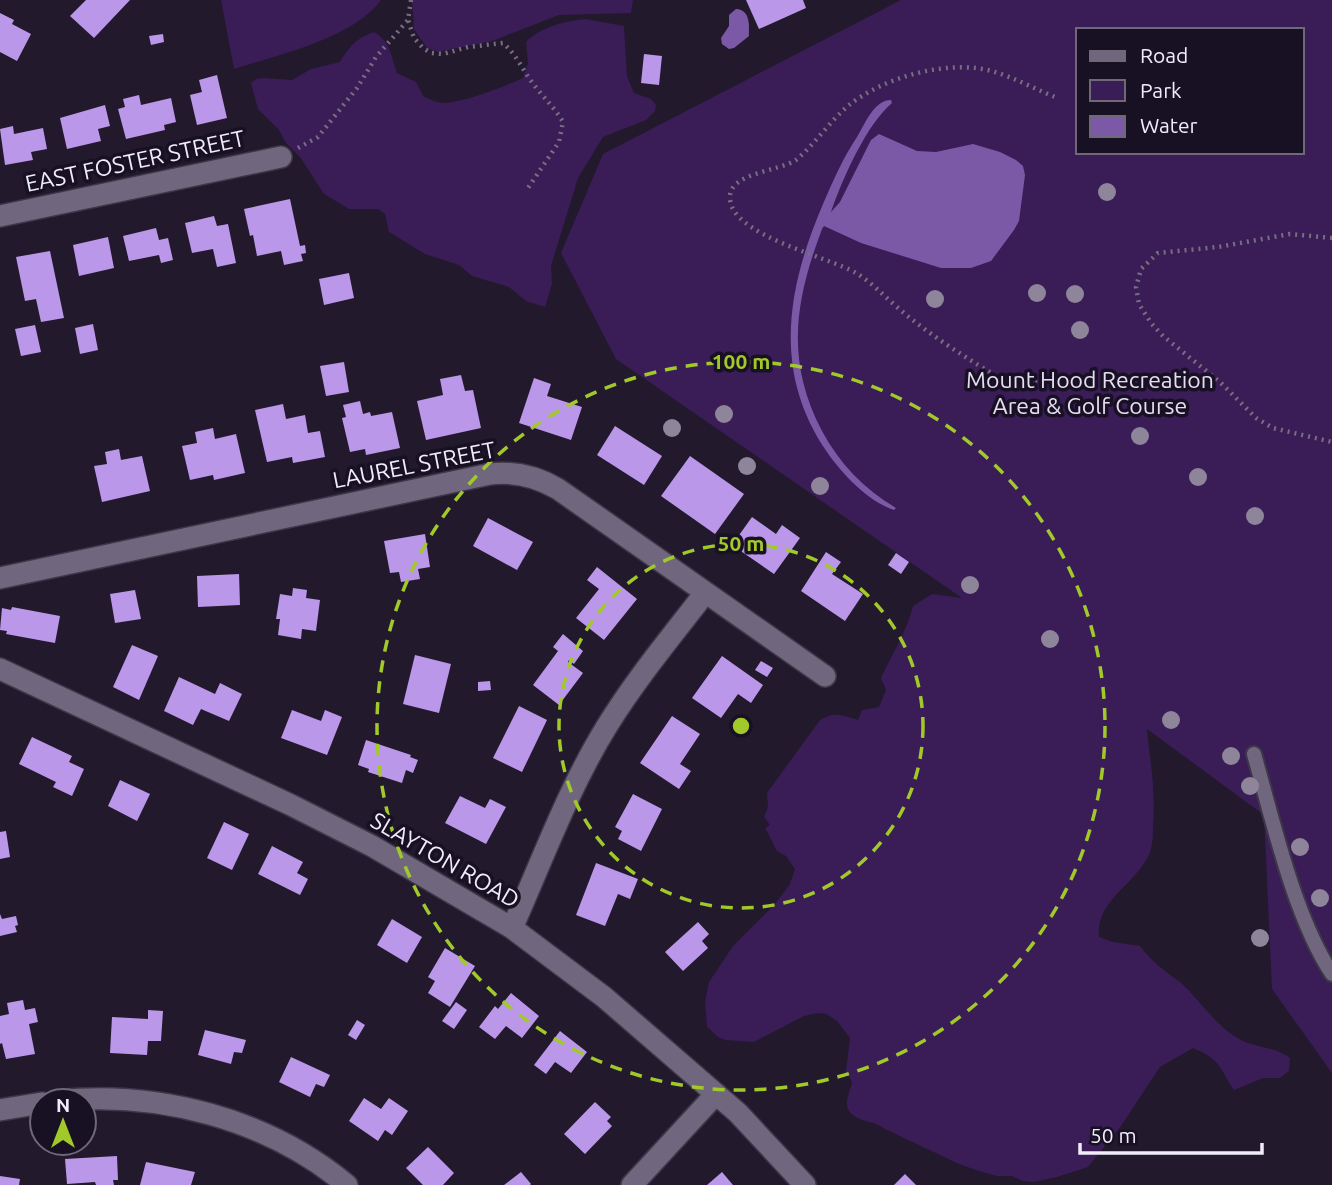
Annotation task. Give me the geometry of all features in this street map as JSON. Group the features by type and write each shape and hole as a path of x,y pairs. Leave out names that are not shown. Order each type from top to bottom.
{"street":[{"name":"EAST FOSTER STREET","path":"0,216 281,157"},
{"name":"LAUREL STREET","path":"0,578 490,474 508,473 534,477 558,489 825,676"},
{"path":"512,928 582,772 606,727 705,593"},
{"name":"SLAYTON ROAD","path":"0,669 291,805 394,858 512,928 604,997 738,1113 805,1185"},
{"path":"632,1185 716,1094"},
{"path":"98,1100 162,1103 237,1123 307,1156 347,1185"},
{"path":"0,1110 28,1105"}],"lane":[{"path":"1254,754 1291,880 1318,952 1332,974"}],"path":[{"path":"411,0 408,20 414,38 423,48 431,53 443,54 468,47 503,43 513,52 534,84 554,107 563,122 559,142 528,188"},
{"path":"281,157 318,136 357,89 376,57 408,20"},
{"path":"1044,379 1024,383 1007,380 987,370 929,332 843,265 797,250 764,235 738,215 731,204 731,188 734,183 743,179 787,166 796,160 828,125 870,90 911,75 963,67 997,72 1055,97"},
{"path":"1332,239 1290,234 1218,247 1158,253 1146,263 1139,274 1136,287 1139,304 1151,323 1213,375 1256,418 1273,428 1332,442"}],"green space":[{"path":"221,0 381,0 353,25 334,35 234,69"},
{"path":"412,0 633,0 631,13 559,15 492,41 438,52 427,48 414,29"},
{"name":"Mount Hood Recreation Area & Golf Course","path":"901,0 1332,0 1332,1073 1272,989 1264,815 1147,729 1154,800 1151,849 1144,863 1104,912 1099,937 1140,946 1231,1034 1245,1042 1278,1051 1290,1058 1289,1071 1280,1078 1263,1078 1234,1090 1215,1061 1193,1048 1160,1067 1121,1126 1088,1167 1034,1182 1012,1176 997,1176 959,1164 852,1115 847,1103 852,1082 846,1071 850,1038 838,1022 827,1014 804,1016 754,1042 726,1040 707,1027 705,1002 709,982 733,946 775,904 790,884 795,869 786,856 777,851 765,828 770,825 764,817 768,807 767,793 820,720 843,715 858,720 862,710 879,707 886,690 881,678 913,606 932,594 962,598 616,359 561,253 603,154"},
{"path":"585,19 624,26 627,76 634,93 651,99 656,105 655,111 646,120 603,137 578,178 551,266 552,284 545,307 526,301 509,287 472,276 459,265 425,254 389,232 385,214 378,209 349,209 324,194 300,157 258,109 251,83 264,78 292,80 311,69 340,62 354,43 374,32 387,45 397,73 416,82 424,97 446,103 454,102 523,78 528,63 526,42 546,29"}],"water":[{"path":"736,9 747,15 749,36 729,49 722,44 721,38 729,26 729,15"},
{"path":"891,100 892,103 864,139 831,212 840,202 871,140 879,134 917,151 936,152 973,144 1016,160 1023,166 1025,175 1019,221 1014,230 991,261 971,268 941,268 861,243 824,226 822,229 800,306 799,355 803,380 810,405 836,454 863,484 896,508 894,510 866,494 848,478 827,452 810,422 798,391 792,361 791,330 801,267 827,195 843,161 875,108"}],"building":[{"path":"86,0 130,0 94,38 70,16"},
{"path":"746,0 803,0 806,8 759,29"},
{"path":"0,13 14,20 12,24 31,34 17,61 0,52"},
{"path":"163,34 164,42 151,45 149,36"},
{"path":"644,54 662,56 659,85 641,83"},
{"path":"217,75 227,118 197,125 190,95 202,92 199,80"},
{"path":"139,95 141,105 171,98 176,122 164,125 165,130 126,139 118,109 125,107 123,99"},
{"path":"105,105 110,126 98,129 101,141 67,149 60,118"},
{"path":"13,126 14,134 43,128 47,149 31,152 33,160 5,165 0,129"},
{"path":"290,199 300,246 305,245 306,253 301,254 303,261 284,265 281,251 257,256 244,209"},
{"path":"214,216 217,226 228,224 236,263 217,267 213,249 192,253 185,223"},
{"path":"156,228 159,240 168,238 173,260 161,263 159,255 129,261 123,236"},
{"path":"108,237 114,268 79,276 73,245"},
{"path":"50,251 64,318 41,322 36,299 25,301 16,257"},
{"path":"349,273 354,298 324,305 319,279"},
{"path":"93,324 98,350 80,354 75,328"},
{"path":"35,325 41,352 21,356 15,329"},
{"path":"344,362 349,392 326,396 320,366"},
{"path":"461,375 465,391 473,390 481,428 426,440 417,401 443,395 440,379"},
{"path":"534,378 551,384 547,396 582,407 571,440 519,423"},
{"path":"360,401 363,414 370,412 371,416 392,412 400,448 366,455 365,449 350,452 342,418 346,417 343,405"},
{"path":"283,404 286,419 305,415 308,433 320,431 325,457 293,463 292,457 267,462 255,410"},
{"path":"615,426 662,456 644,485 597,455"},
{"path":"213,428 215,439 236,434 245,473 214,480 213,475 190,480 182,446 197,443 195,432"},
{"path":"119,449 121,460 142,456 150,491 102,502 94,466 107,464 105,452"},
{"path":"690,456 744,494 715,534 661,496"},
{"path":"752,517 776,534 782,525 800,538 774,574 732,545"},
{"path":"488,518 533,542 517,570 473,546"},
{"path":"425,534 430,567 418,569 420,579 401,582 399,572 390,573 384,541"},
{"path":"826,552 841,562 832,574 863,594 845,621 801,591"},
{"path":"896,553 909,562 901,574 888,565"},
{"path":"597,567 637,599 604,640 576,618 599,589 587,580"},
{"path":"239,574 240,605 198,607 197,576"},
{"path":"293,588 307,590 306,598 320,600 316,631 302,629 301,639 278,635 280,619 276,619 280,594 292,596"},
{"path":"135,590 141,619 115,623 110,594"},
{"path":"12,607 60,616 55,643 6,634 7,631 0,630 2,608 11,610"},
{"path":"563,634 583,651 574,664 569,660 568,662 583,673 559,705 533,685 558,651 553,647"},
{"path":"132,645 158,656 139,700 113,687"},
{"path":"415,655 451,664 439,713 403,704"},
{"path":"722,656 763,685 751,703 738,694 721,718 692,698"},
{"path":"761,661 773,668 767,677 755,670"},
{"path":"179,677 215,694 220,683 242,694 229,721 201,709 193,725 164,711"},
{"path":"490,681 491,690 478,691 478,682"},
{"path":"519,706 547,720 522,772 493,758"},
{"path":"292,710 321,721 325,710 342,717 327,755 281,738"},
{"path":"672,716 700,734 680,764 691,771 679,789 640,763"},
{"path":"32,737 72,756 69,762 84,769 72,796 53,787 56,782 19,764"},
{"path":"366,740 411,755 410,757 418,760 413,773 406,770 402,783 368,772 369,769 358,765"},
{"path":"120,780 150,794 137,821 108,806"},
{"path":"633,794 662,809 641,851 618,839 622,831 615,827"},
{"path":"460,796 485,808 490,799 506,807 486,844 445,823"},
{"path":"224,822 249,834 232,870 207,858"},
{"path":"6,831 10,857 0,859 0,832"},
{"path":"272,846 303,862 297,873 308,879 300,895 258,874"},
{"path":"596,863 638,879 630,899 618,894 605,926 576,915"},
{"path":"0,914 2,919 16,916 17,932 0,936"},
{"path":"392,919 422,937 407,963 377,945"},
{"path":"698,922 709,934 702,941 708,948 683,971 665,952"},
{"path":"445,948 475,966 450,1007 428,993 435,981 428,977"},
{"path":"511,993 539,1016 522,1038 506,1026 495,1039 479,1027 495,1006 498,1009"},
{"path":"23,1000 25,1010 35,1008 38,1022 29,1024 35,1054 6,1059 2,1043 0,1044 0,1016 9,1014 7,1003"},
{"path":"456,1002 467,1010 454,1029 442,1021"},
{"path":"148,1010 163,1011 161,1041 148,1041 147,1055 110,1053 112,1017 148,1019"},
{"path":"357,1020 365,1025 356,1040 348,1035"},
{"path":"205,1030 246,1040 242,1053 234,1052 231,1064 198,1055"},
{"path":"560,1031 587,1052 571,1073 555,1062 546,1074 534,1065"},
{"path":"291,1057 330,1075 324,1087 316,1084 310,1097 279,1082"},
{"path":"364,1098 381,1109 389,1098 408,1111 392,1135 385,1130 378,1141 349,1121"},
{"path":"595,1102 611,1117 607,1121 612,1126 585,1154 564,1134"},
{"path":"428,1147 454,1173 443,1185 423,1185 406,1168"},
{"path":"117,1156 118,1180 113,1180 114,1185 96,1185 95,1182 67,1184 65,1159"},
{"path":"146,1162 195,1172 191,1185 140,1185"},
{"path":"521,1172 530,1185 504,1185"},
{"path":"722,1172 733,1185 707,1185"},
{"path":"905,1174 916,1185 894,1185"},
{"path":"0,1176 20,1179 19,1185 0,1185"}]}
